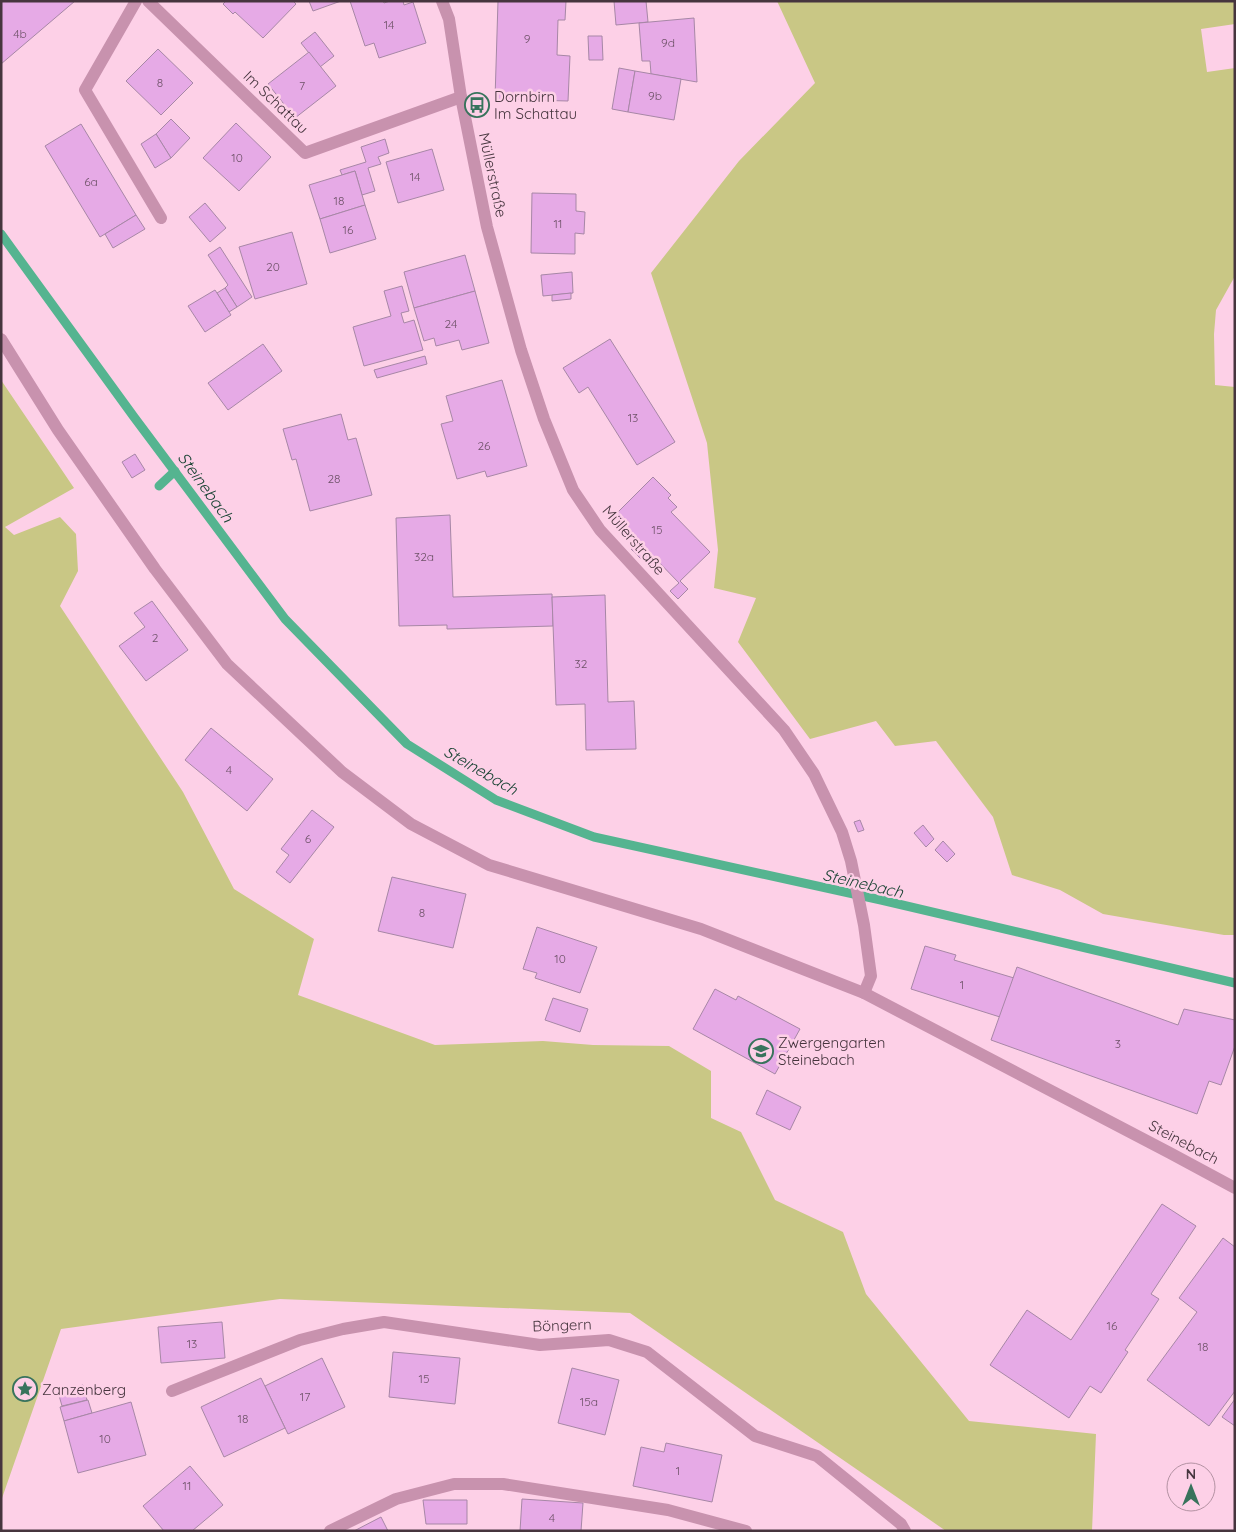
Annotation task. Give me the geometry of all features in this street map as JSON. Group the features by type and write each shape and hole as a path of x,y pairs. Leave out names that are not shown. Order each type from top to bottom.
{"street":[{"path":"136,1 85,90 161,218"},
{"name":"Im Schattau","path":"148,1 305,153 461,97"},
{"name":"Müllerstraße","path":"442,1 449,19 461,97 487,227 521,350 544,419 574,490 600,530 784,730 814,774 842,832 853,873 864,925 871,976 864,993"},
{"name":"Steinebach","path":"1,339 58,430 155,569 227,664 342,772 411,824 489,865 701,929 864,993 1235,1188"},
{"name":"Böngern","path":"172,1391 300,1340 343,1329 384,1322 540,1345 609,1340 647,1352 755,1436 817,1456 901,1524 904,1531"},
{"path":"330,1531 396,1499 454,1484 503,1484 668,1510 746,1531"}],"shaded area":[{"path":"777,1 1234,1 1235,24 1201,29 1207,72 1235,68 1235,276 1216,310 1214,334 1215,385 1235,387 1235,935 1224,935 1103,914 1060,890 1012,875 993,817 936,741 895,746 876,721 810,739 738,642 756,598 714,588 718,550 707,443 651,273 739,161 815,83"},
{"path":"1,380 74,488 5,527 14,535 60,517 76,534 78,571 60,606 183,792 234,889 314,939 298,995 435,1045 543,1041 593,1045 669,1046 711,1071 711,1118 741,1132 775,1200 843,1232 866,1294 969,1421 1096,1434 1092,1531 946,1531 630,1313 280,1299 61,1329 1,1501"}],"building":[{"path":"1,1 75,1 1,64"},
{"path":"226,1 293,1 296,4 263,38 235,12 233,14 223,4"},
{"path":"309,1 341,1 313,11"},
{"path":"350,1 383,1 384,3 403,1 404,5 413,2 426,43 379,58 374,43 365,46"},
{"path":"498,1 566,1 565,20 558,20 557,55 570,56 568,101 495,99"},
{"path":"614,1 646,1 648,22 616,25"},
{"path":"694,18 697,82 651,74 650,61 642,61 639,23"},
{"path":"315,32 334,56 320,67 301,43"},
{"path":"588,36 602,36 603,60 589,60"},
{"path":"158,49 193,83 161,115 126,81"},
{"path":"309,52 336,86 295,118 268,84"},
{"path":"619,68 635,71 628,112 612,109"},
{"path":"635,71 681,79 674,120 628,112"},
{"path":"171,119 190,138 171,158 156,134"},
{"path":"236,123 271,157 239,191 203,158"},
{"path":"81,124 136,215 100,237 45,146"},
{"path":"156,134 171,158 155,168 141,144"},
{"path":"385,139 389,153 378,157 381,164 368,168 375,191 362,195 355,171 342,175 340,170 366,162 361,147"},
{"path":"432,149 444,190 398,203 386,162"},
{"path":"355,171 365,205 320,219 309,185"},
{"path":"532,193 576,194 576,211 585,212 584,234 575,233 575,254 531,253"},
{"path":"205,203 226,228 210,242 189,217"},
{"path":"365,205 376,239 330,253 320,219"},
{"path":"136,215 145,229 113,248 105,234"},
{"path":"292,232 307,284 255,299 239,247"},
{"path":"220,247 252,297 237,307 225,288 228,285 208,255"},
{"path":"465,255 475,291 414,308 404,272"},
{"path":"572,272 573,293 543,296 541,275"},
{"path":"402,286 409,311 401,313 404,323 414,320 423,350 364,366 353,327 391,316 384,291"},
{"path":"225,288 237,307 229,312 217,293"},
{"path":"215,290 231,315 205,332 188,306"},
{"path":"475,291 489,343 462,350 459,340 436,346 434,338 424,341 414,308"},
{"path":"571,293 571,299 552,301 552,295"},
{"path":"610,339 675,442 637,465 588,387 579,393 563,368"},
{"path":"263,344 282,371 228,410 208,383"},
{"path":"425,356 427,364 377,378 374,370"},
{"path":"502,380 527,466 487,477 485,471 457,479 441,424 453,421 446,396"},
{"path":"341,414 348,440 356,438 372,495 310,511 296,459 292,460 283,429"},
{"path":"135,454 145,470 132,478 122,462"},
{"path":"653,477 671,495 668,498 677,507 671,512 710,552 680,581 688,589 678,599 670,591 679,583 652,555 644,562 631,549 638,542 613,517"},
{"path":"450,515 453,597 552,594 553,626 447,629 447,625 399,626 396,518"},
{"path":"605,595 608,702 634,701 636,749 586,750 585,704 556,705 552,597"},
{"path":"152,601 188,650 146,681 119,646 145,627 134,613"},
{"path":"211,728 273,779 247,811 185,760"},
{"path":"312,810 334,827 290,883 276,872 289,855 281,849"},
{"path":"860,820 864,830 858,832 854,822"},
{"path":"923,825 934,839 926,847 914,833"},
{"path":"943,841 955,854 947,862 935,850"},
{"path":"392,877 466,894 453,948 378,931"},
{"path":"537,927 597,947 580,993 535,978 537,973 523,969"},
{"path":"925,946 956,955 954,960 1014,978 1000,1017 911,989"},
{"path":"1017,967 1178,1025 1184,1009 1235,1020 1235,1046 1221,1085 1209,1081 1197,1114 991,1040"},
{"name":"Zwergengarten Steinebach","path":"715,989 736,1000 738,996 800,1029 775,1074 693,1029"},
{"path":"553,998 588,1009 580,1032 545,1020"},
{"path":"767,1090 801,1107 790,1130 756,1114"},
{"path":"1162,1204 1196,1226 1151,1294 1159,1299 1125,1350 1128,1352 1101,1393 1090,1386 1069,1418 990,1365 1027,1310 1071,1340"},
{"path":"1223,1238 1235,1247 1235,1391 1209,1426 1147,1380 1197,1312 1179,1298"},
{"path":"222,1322 225,1358 161,1363 158,1327"},
{"path":"393,1352 460,1358 455,1404 389,1397"},
{"path":"322,1358 345,1407 288,1434 265,1386"},
{"path":"572,1368 619,1380 605,1435 558,1423"},
{"path":"261,1378 285,1428 224,1457 201,1407"},
{"path":"83,1385 87,1400 62,1406 58,1392"},
{"path":"1235,1399 1235,1426 1222,1417"},
{"path":"88,1400 92,1413 64,1421 60,1407"},
{"path":"131,1402 146,1455 78,1473 64,1421"},
{"path":"666,1443 722,1455 712,1502 633,1486 641,1447 664,1452"},
{"path":"190,1466 223,1505 192,1531 164,1531 143,1506"},
{"path":"522,1499 583,1503 581,1531 520,1531"},
{"path":"423,1500 467,1500 467,1524 426,1524"},
{"path":"381,1517 388,1531 354,1531"}],"waterway":[{"name":"Steinebach","path":"1,234 134,417 285,619 407,744 496,800 594,837 881,900 1235,983"},
{"path":"159,486 175,471"}],"place":[{"name":"Dornbirn Im Schattau","path":"477,105"},
{"name":"Zwergengarten Steinebach","path":"761,1051"},
{"name":"Zanzenberg","path":"25,1389"}]}
